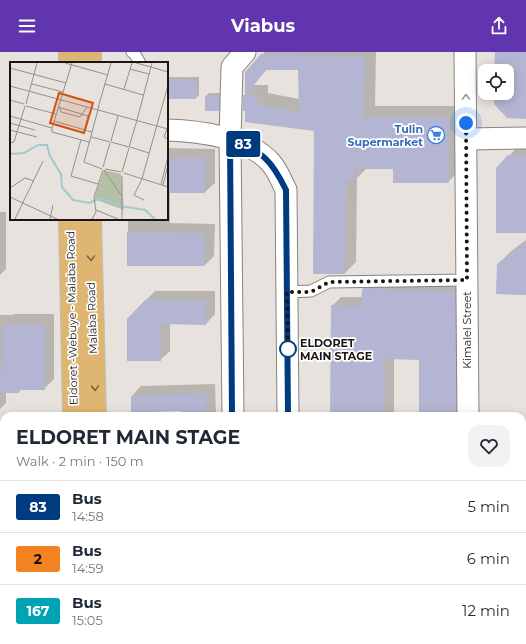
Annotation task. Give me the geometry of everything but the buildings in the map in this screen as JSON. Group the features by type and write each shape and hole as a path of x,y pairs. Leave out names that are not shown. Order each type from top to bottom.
{"highway":[{"name":"Eldoret -Webuye - Malaba Road","path":"70,220 74,412"},
{"name":"Malaba Road","path":"90,220 95,412"}],"street":[{"path":"232,412 230,140 232,67 245,52"},
{"name":"Kimalel Street","path":"465,52 468,412"},
{"path":"168,130 217,135 246,145 271,163 286,190 288,412"},
{"path":"466,139 526,138"}],"lane":[{"path":"132,52 139,62"},
{"path":"287,292 311,292 329,282 467,280"}],"bus line":[{"name":"83","path":"232,412 230,140 246,145 258,152 271,163 286,190 288,412"}],"place":[{"name":"Tulin Supermarket","path":"436,135"},
{"name":"ELDORET MAIN STAGE","path":"288,349"}],"route":[{"path":"288,349 288,354 287,292 311,292 329,282 467,280 466,123"}]}
